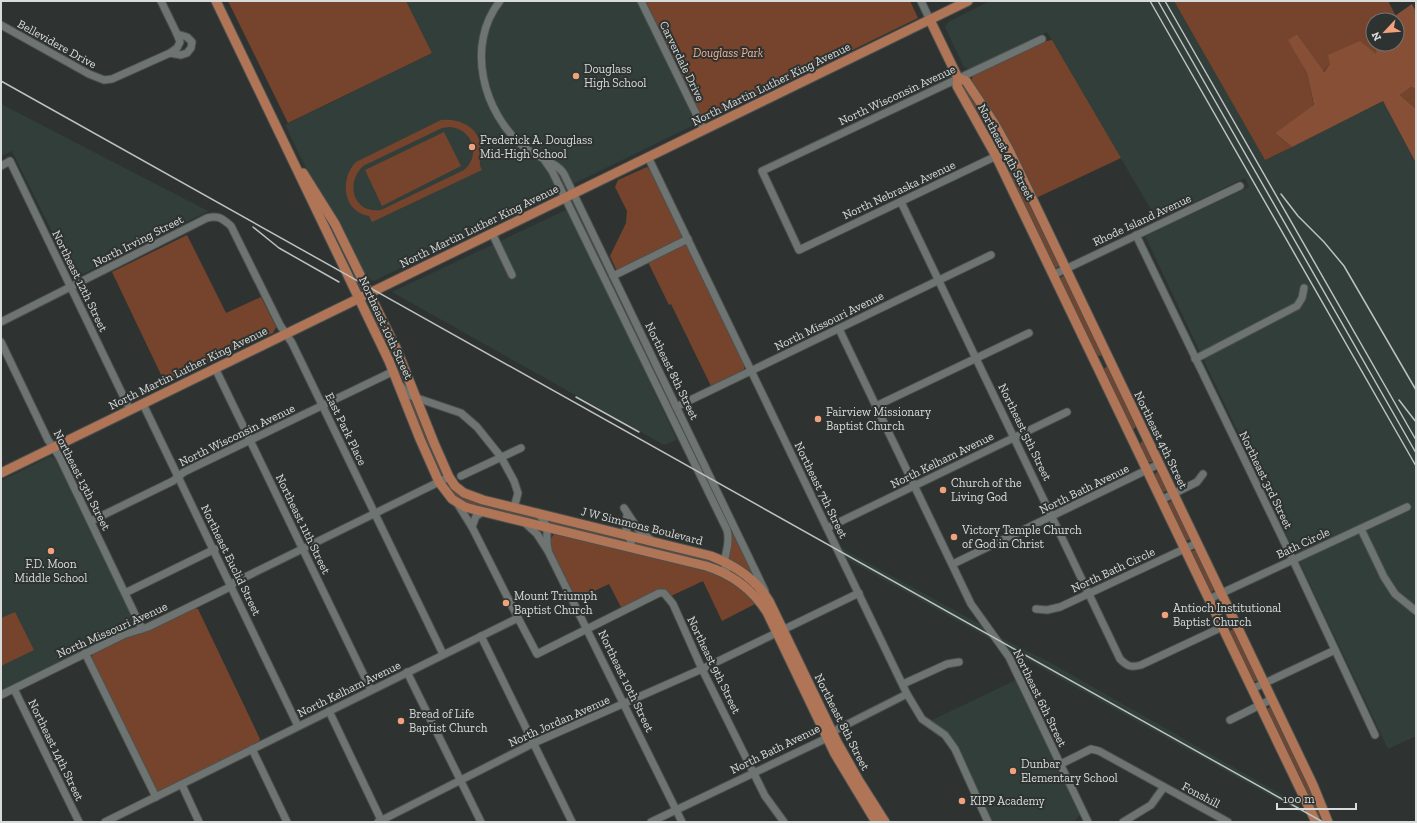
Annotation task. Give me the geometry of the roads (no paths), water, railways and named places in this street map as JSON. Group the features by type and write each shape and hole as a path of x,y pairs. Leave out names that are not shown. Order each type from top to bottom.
{"main road":[{"name":"Northeast 10th Street","path":"216,1 295,162 306,189 394,371 422,444 439,482 444,491 456,502"},
{"name":"North Martin Luther King Avenue","path":"1,473 369,292 968,1"},
{"name":"Northeast 4th Street","path":"930,20 958,78 957,86 996,156 1316,822"},
{"name":"Northeast 4th Street","path":"958,78 966,81 994,123 1009,150 1313,784 1328,822"},
{"name":"Northeast 10th Street","path":"295,162 312,186 335,224 402,359 416,398 449,477 455,486 464,493"},
{"path":"1096,364 1109,358"},
{"path":"1131,437 1143,431"},
{"name":"J W Simmons Boulevard","path":"464,493 478,499 711,556 723,561 753,581 769,601 780,631"},
{"name":"J W Simmons Boulevard","path":"456,502 483,512 525,523 706,566 726,574 741,583 756,597 780,631"},
{"name":"Northeast 8th Street","path":"780,631 830,735 849,779 876,822"},
{"name":"Northeast 8th Street","path":"830,735 885,822"}],"street":[{"path":"161,1 180,42 177,48 170,53"},
{"name":"Northeast 8th Street","path":"500,1 488,19 481,56 484,84 489,100 502,123 524,147 562,170 569,196 727,530 728,545 723,561 726,574"},
{"name":"Carverdale Drive","path":"641,1 704,130"},
{"name":"Northeast 4th Street","path":"922,1 930,20"},
{"name":"Bellevidere Drive","path":"1,25 89,74 104,80 119,77 170,53 181,55 187,54 191,48 192,42 177,34"},
{"name":"North Wisconsin Avenue","path":"799,250 762,171 1042,39"},
{"name":"North Nebraska Avenue","path":"799,250 1009,150"},
{"name":"Northeast 7th Street","path":"648,157 907,694 922,720 945,735 954,749 988,822"},
{"name":"Northeast 12th Street","path":"1,166 10,161 130,410"},
{"name":"Rhode Island Avenue","path":"1053,275 1240,186"},
{"name":"Northeast 8th Street","path":"569,196 613,276 769,601"},
{"name":"Northeast 5th Street","path":"901,202 1120,658 1126,665 1133,667 1154,660 1222,627"},
{"name":"North Irving Street","path":"1,322 207,218 214,216 221,218"},
{"name":"East Park Place","path":"221,218 234,231 245,258 292,343 444,654"},
{"path":"492,233 512,275"},
{"name":"Northeast 3rd Street","path":"1136,235 1293,560 1375,736"},
{"path":"613,276 688,239"},
{"name":"North Missouri Avenue","path":"676,407 991,255"},
{"path":"1195,359 1297,306 1302,298 1304,288"},
{"name":"Northeast 6th Street","path":"839,329 974,609 1009,657 1061,764 1087,822"},
{"path":"876,406 1029,333"},
{"name":"Northeast 13th Street","path":"1,342 91,521 142,629"},
{"name":"Northeast 11th Street","path":"215,368 371,690"},
{"name":"North Wisconsin Avenue","path":"91,521 250,440 394,371"},
{"path":"398,381 406,393 416,398 446,407 465,416 477,427 501,457 517,488 518,495 514,508"},
{"name":"Northeast Euclid Street","path":"143,404 215,549 298,726"},
{"name":"North Kelham Avenue","path":"827,528 1067,412"},
{"path":"461,476 521,448"},
{"name":"North Bath Avenue","path":"953,564 1159,464"},
{"path":"1161,500 1197,482 1203,474"},
{"name":"North Missouri Avenue","path":"1,695 123,635 142,629 449,477"},
{"path":"456,502 472,527 537,654 587,630"},
{"name":"Bath Circle","path":"1209,600 1406,507"},
{"path":"633,548 626,529 626,510 642,533 657,543"},
{"path":"472,527 476,516 483,512"},
{"path":"537,513 542,518 547,528"},
{"name":"Northeast 10th Street","path":"525,523 537,534 548,551 682,822"},
{"name":"Northeast 10th Street","path":"547,528 548,551"},
{"path":"1360,528 1384,577 1395,594 1416,611"},
{"name":"North Bath Circle","path":"1036,609 1047,610 1060,607 1197,543"},
{"path":"125,593 215,549"},
{"name":"Northeast 9th Street","path":"587,630 659,593 664,593 673,604 702,669 765,796 784,822"},
{"name":"North Jordan Avenue","path":"381,821 460,779 534,743 702,669 859,593"},
{"name":"North Kelham Avenue","path":"110,821 298,726 518,618"},
{"path":"1222,627 1235,621"},
{"path":"481,636 572,822"},
{"path":"1252,689 1335,650"},
{"path":"85,654 156,797"},
{"path":"903,684 947,664 959,662"},
{"path":"407,672 481,822"},
{"name":"Northeast 14th Street","path":"14,689 79,822"},
{"name":"North Bath Avenue","path":"651,822 830,735 907,694"},
{"path":"1230,720 1272,699"},
{"path":"329,711 381,821"},
{"path":"252,749 286,822"},
{"path":"1061,764 1091,749 1099,751 1164,787 1151,805 1123,822"},
{"path":"182,785 199,822"},
{"name":"Fonshill","path":"1164,787 1228,822"}],"railway":[{"path":"1150,1 1416,466"},
{"path":"1158,1 1416,453"},
{"path":"1165,1 1416,440"},
{"path":"1,81 1323,822"},
{"path":"1281,194 1298,216 1324,242 1344,266 1416,390"},
{"path":"253,227 279,248 339,282"},
{"path":"576,397 639,432"},
{"path":"1399,400 1416,422"}],"place":[{"name":"Douglass High School","path":"576,76"},
{"name":"Frederick A. Douglass Mid-High School","path":"472,147"},
{"name":"Fairview Missionary Baptist Church","path":"818,419"},
{"name":"Church of the Living God","path":"943,490"},
{"name":"Victory Temple Church of God in Christ","path":"954,537"},
{"name":"F.D. Moon Middle School","path":"51,551"},
{"name":"Mount Triumph Baptist Church","path":"506,603"},
{"name":"Antioch Institutional Baptist Church","path":"1165,615"},
{"name":"Bread of Life Baptist Church","path":"401,721"},
{"name":"Dunbar Elementary School","path":"1013,771"},
{"name":"KIPP Academy","path":"962,801"}],"park label":[{"name":"Douglass Park","path":"728,53"}]}
